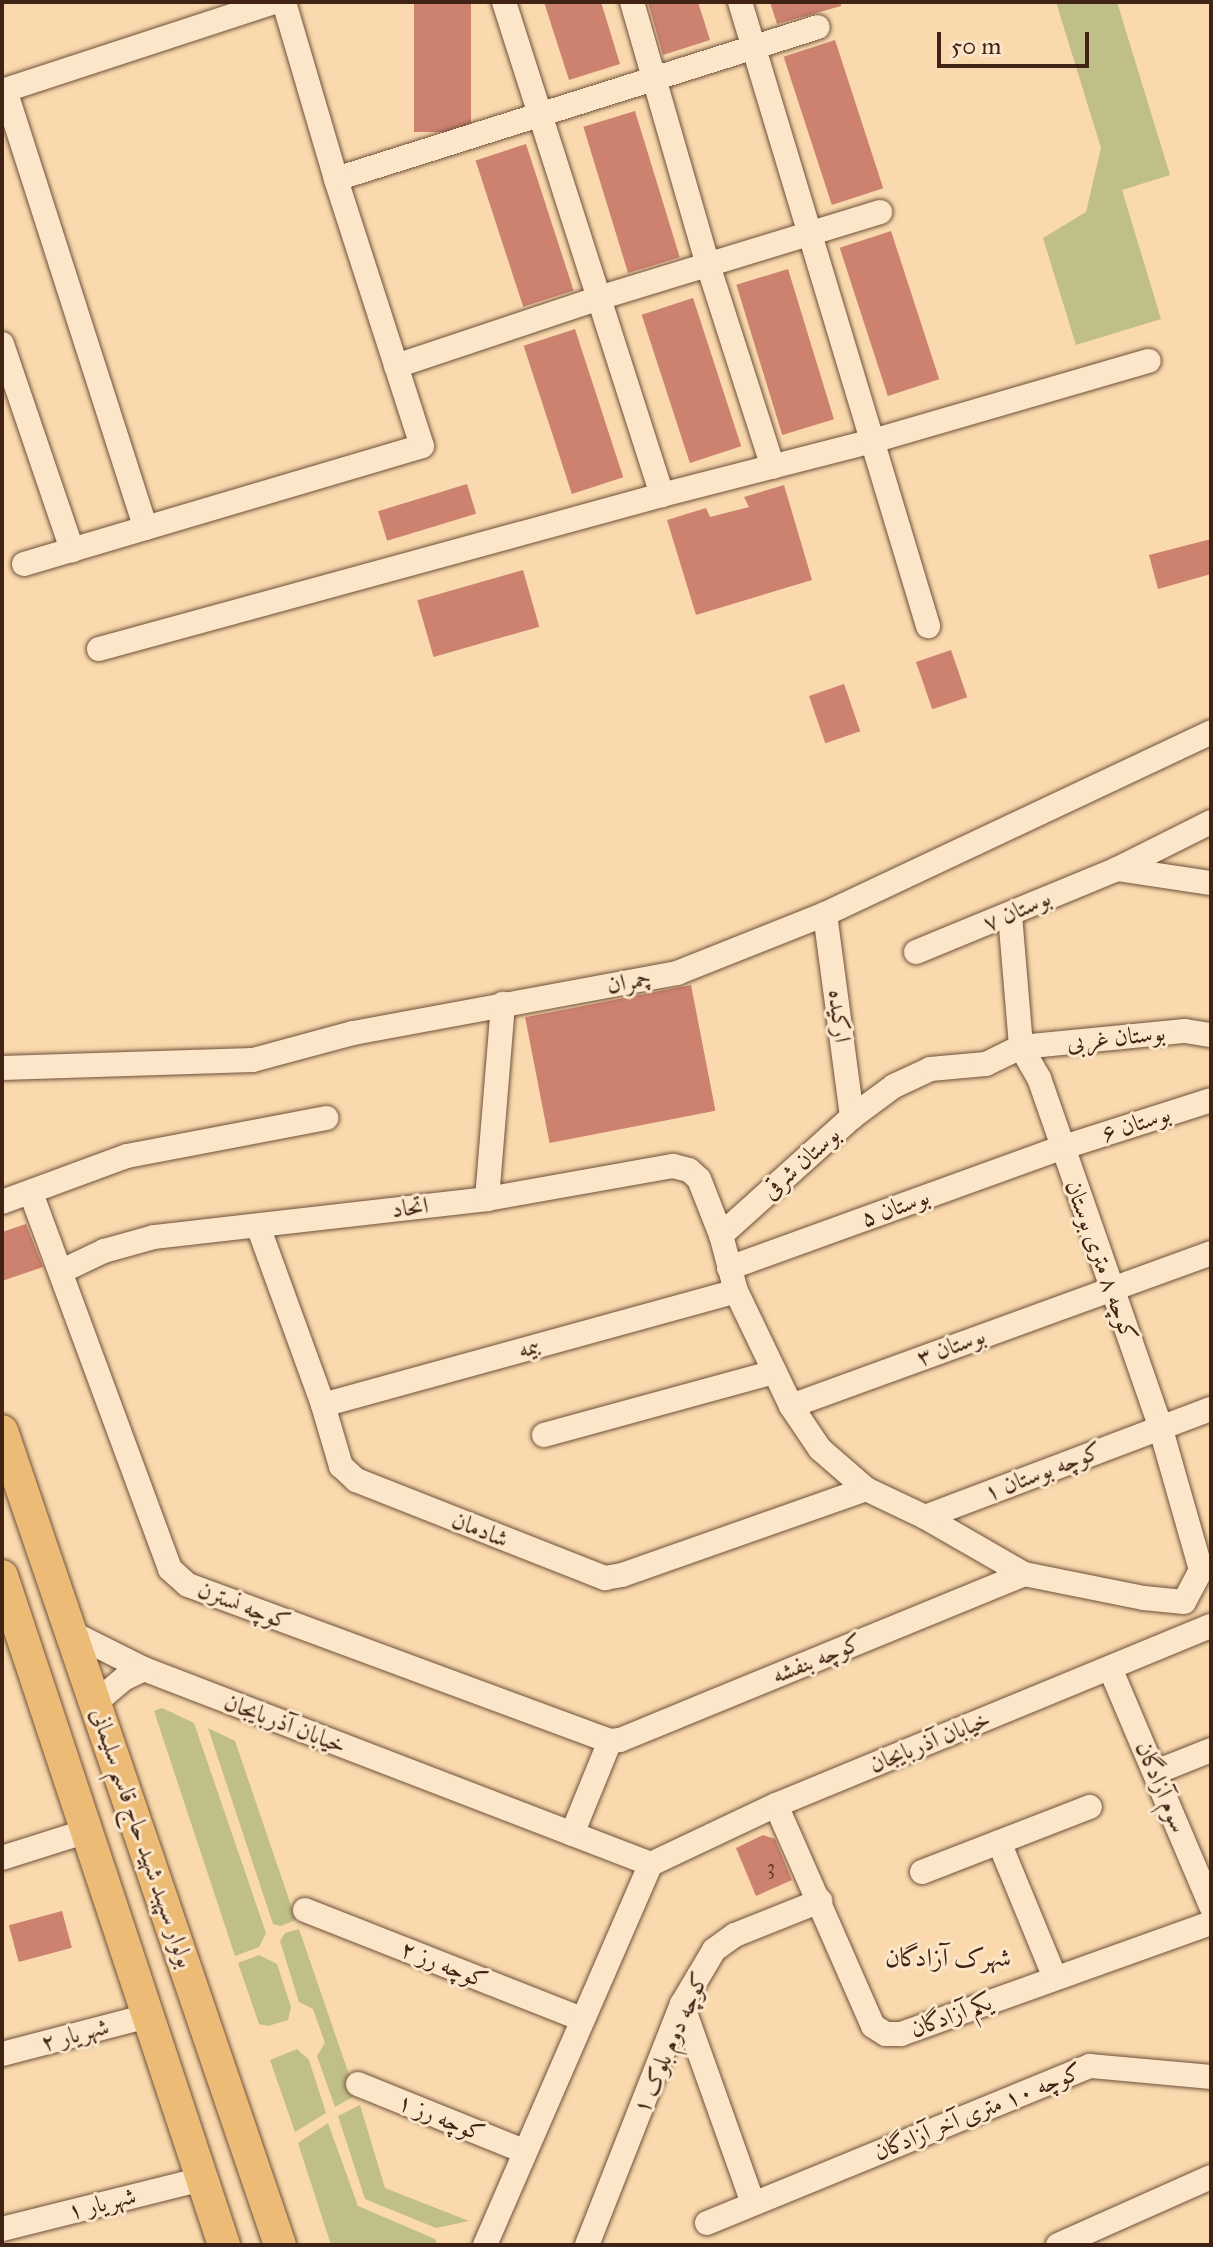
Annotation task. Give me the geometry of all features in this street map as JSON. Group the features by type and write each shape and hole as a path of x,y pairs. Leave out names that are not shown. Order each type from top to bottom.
{"main road":[{"name":"بولوار سپهبد شهید حاج قاسم سلیمانی","path":"2,1431 169,1912 280,2245"},
{"name":"بولوار سپهبد شهید حاج قاسم سلیمانی","path":"2,1576 12,1639 87,1831 224,2245"},
{"path":"151,2023 166,2046 174,2049 188,2036 160,1945 169,1912"}],"street":[{"path":"146,528 3,91 274,2"},
{"path":"24,564 422,446 336,179 284,2"},
{"path":"504,2 662,495"},
{"path":"632,2 708,265 773,467"},
{"path":"740,2 928,626"},
{"path":"336,179 818,27"},
{"path":"396,366 599,298 880,212"},
{"path":"2,344 72,550"},
{"path":"99,649 662,495 873,441 1149,361"},
{"name":"چمران","path":"2,1068 253,1060 353,1033 677,973 825,914 1211,732"},
{"name":"بوستان ۷","path":"916,952 1117,869 1211,822"},
{"name":"بوستان ۷","path":"1117,869 1211,883"},
{"name":"ارکیده","path":"825,914 852,1117"},
{"name":"کوچه ۸ متری بوستان","path":"1010,915 1021,1047 1039,1078 1110,1288 1204,1542 1201,1570 1184,1602"},
{"path":"487,1199 503,1004"},
{"name":"بوستان غربی","path":"1021,1047 1185,1031 1211,1035"},
{"name":"بوستان شرقی","path":"721,1235 852,1117 894,1086 930,1069 986,1064 1021,1047"},
{"name":"بوستان ۶","path":"1061,1148 1211,1100"},
{"path":"2,1202 127,1156 326,1118"},
{"name":"بوستان ۵","path":"732,1280 1061,1148"},
{"name":"اتحاد","path":"62,1271 104,1251 154,1237 487,1199 673,1166 689,1170 699,1179 721,1235"},
{"name":"کوچه نسترن","path":"31,1193 170,1569 177,1576 188,1585 610,1741"},
{"name":"شادمان","path":"258,1226 346,1475 605,1578 622,1575 866,1489"},
{"path":"721,1235 732,1280 791,1406 820,1449 866,1489 925,1517 1024,1574 1144,1598 1184,1602 1204,1629"},
{"name":"بوستان ۳","path":"791,1406 1211,1253"},
{"name":"بیمه","path":"323,1405 732,1280"},
{"path":"544,1435 775,1372"},
{"name":"کوچه بوستان ۱","path":"925,1517 1211,1409"},
{"name":"کوچه بنفشه","path":"610,1741 620,1740 1024,1574"},
{"name":"خیابان آذربایجان","path":"70,1632 144,1669 651,1864 776,1805 1204,1629"},
{"name":"سوم آزادگان","path":"1110,1668 1211,1906"},
{"path":"95,1703 125,1678 144,1669"},
{"path":"572,1834 610,1741"},
{"path":"1156,1772 1211,1750"},
{"name":"یکم آزادگان","path":"776,1805 873,2026 886,2034 901,2034 1211,1923"},
{"path":"922,1872 1090,1807"},
{"path":"2,1858 87,1831"},
{"path":"999,1842 1055,1978"},
{"path":"485,2245 651,1864"},
{"name":"کوچه دوم بلوک ۱","path":"587,2245 682,2004 714,1950 735,1935 820,1901"},
{"name":"کوچه رز ۲","path":"305,1910 582,2019"},
{"path":"682,2004 753,2203"},
{"name":"شهریار ۲","path":"2,2054 151,2023"},
{"name":"کوچه ۱۰ متری آخر آزادگان","path":"707,2223 1090,2066 1211,2077"},
{"name":"کوچه رز ۱","path":"358,2084 524,2151"},
{"path":"1058,2245 1211,2177"},
{"name":"شهریار ۱","path":"2,2229 202,2179"}],"shaded area":[{"path":"1056,2 1117,2 1170,175 1122,190 1161,319 1076,345 1043,238 1086,212 1101,148"},
{"path":"162,1708 194,1723 266,1933 259,1947 235,1956 154,1711"},
{"path":"208,1728 235,1741 296,1920 281,1926 273,1924"},
{"path":"299,1929 356,2095 335,2107 317,2056 325,2043 313,2009 299,2002 280,1941 285,1933"},
{"path":"259,1955 277,1964 291,2007 288,2020 268,2026 259,2024 238,1963"},
{"path":"297,2049 309,2060 326,2113 295,2132 270,2060"},
{"path":"360,2105 385,2188 469,2221 436,2228 365,2199 338,2116"},
{"path":"328,2123 358,2206 435,2239 438,2245 331,2245 298,2143"}],"building":[{"path":"414,2 471,2 471,132 414,132"},
{"path":"544,2 601,2 620,64 569,80"},
{"path":"648,2 698,2 710,40 663,55"},
{"path":"770,2 841,2 841,6 777,24"},
{"path":"835,40 883,188 832,205 784,57"},
{"path":"635,111 680,257 628,273 583,127"},
{"path":"526,144 574,290 523,307 476,160"},
{"path":"891,231 939,379 888,396 840,248"},
{"path":"788,269 834,419 782,435 736,285"},
{"path":"693,298 741,446 690,463 642,315"},
{"path":"575,329 623,477 572,494 524,346"},
{"path":"467,484 476,514 387,541 378,511"},
{"path":"784,485 812,580 696,615 667,520 706,508 710,517 749,507 744,497"},
{"path":"1211,539 1211,574 1158,589 1149,555"},
{"path":"523,570 539,627 434,657 417,600"},
{"path":"951,650 967,697 932,709 916,662"},
{"path":"844,684 860,731 825,743 809,696"},
{"path":"691,985 715,1111 550,1143 525,1017"},
{"path":"26,1224 43,1267 2,1281 2,1232"},
{"path":"763,1835 775,1839 792,1880 756,1896 736,1848"},
{"path":"62,1911 72,1948 19,1962 9,1925"}],"district":[{"name":"شهرک آزادگان","path":"948,1958"}]}
